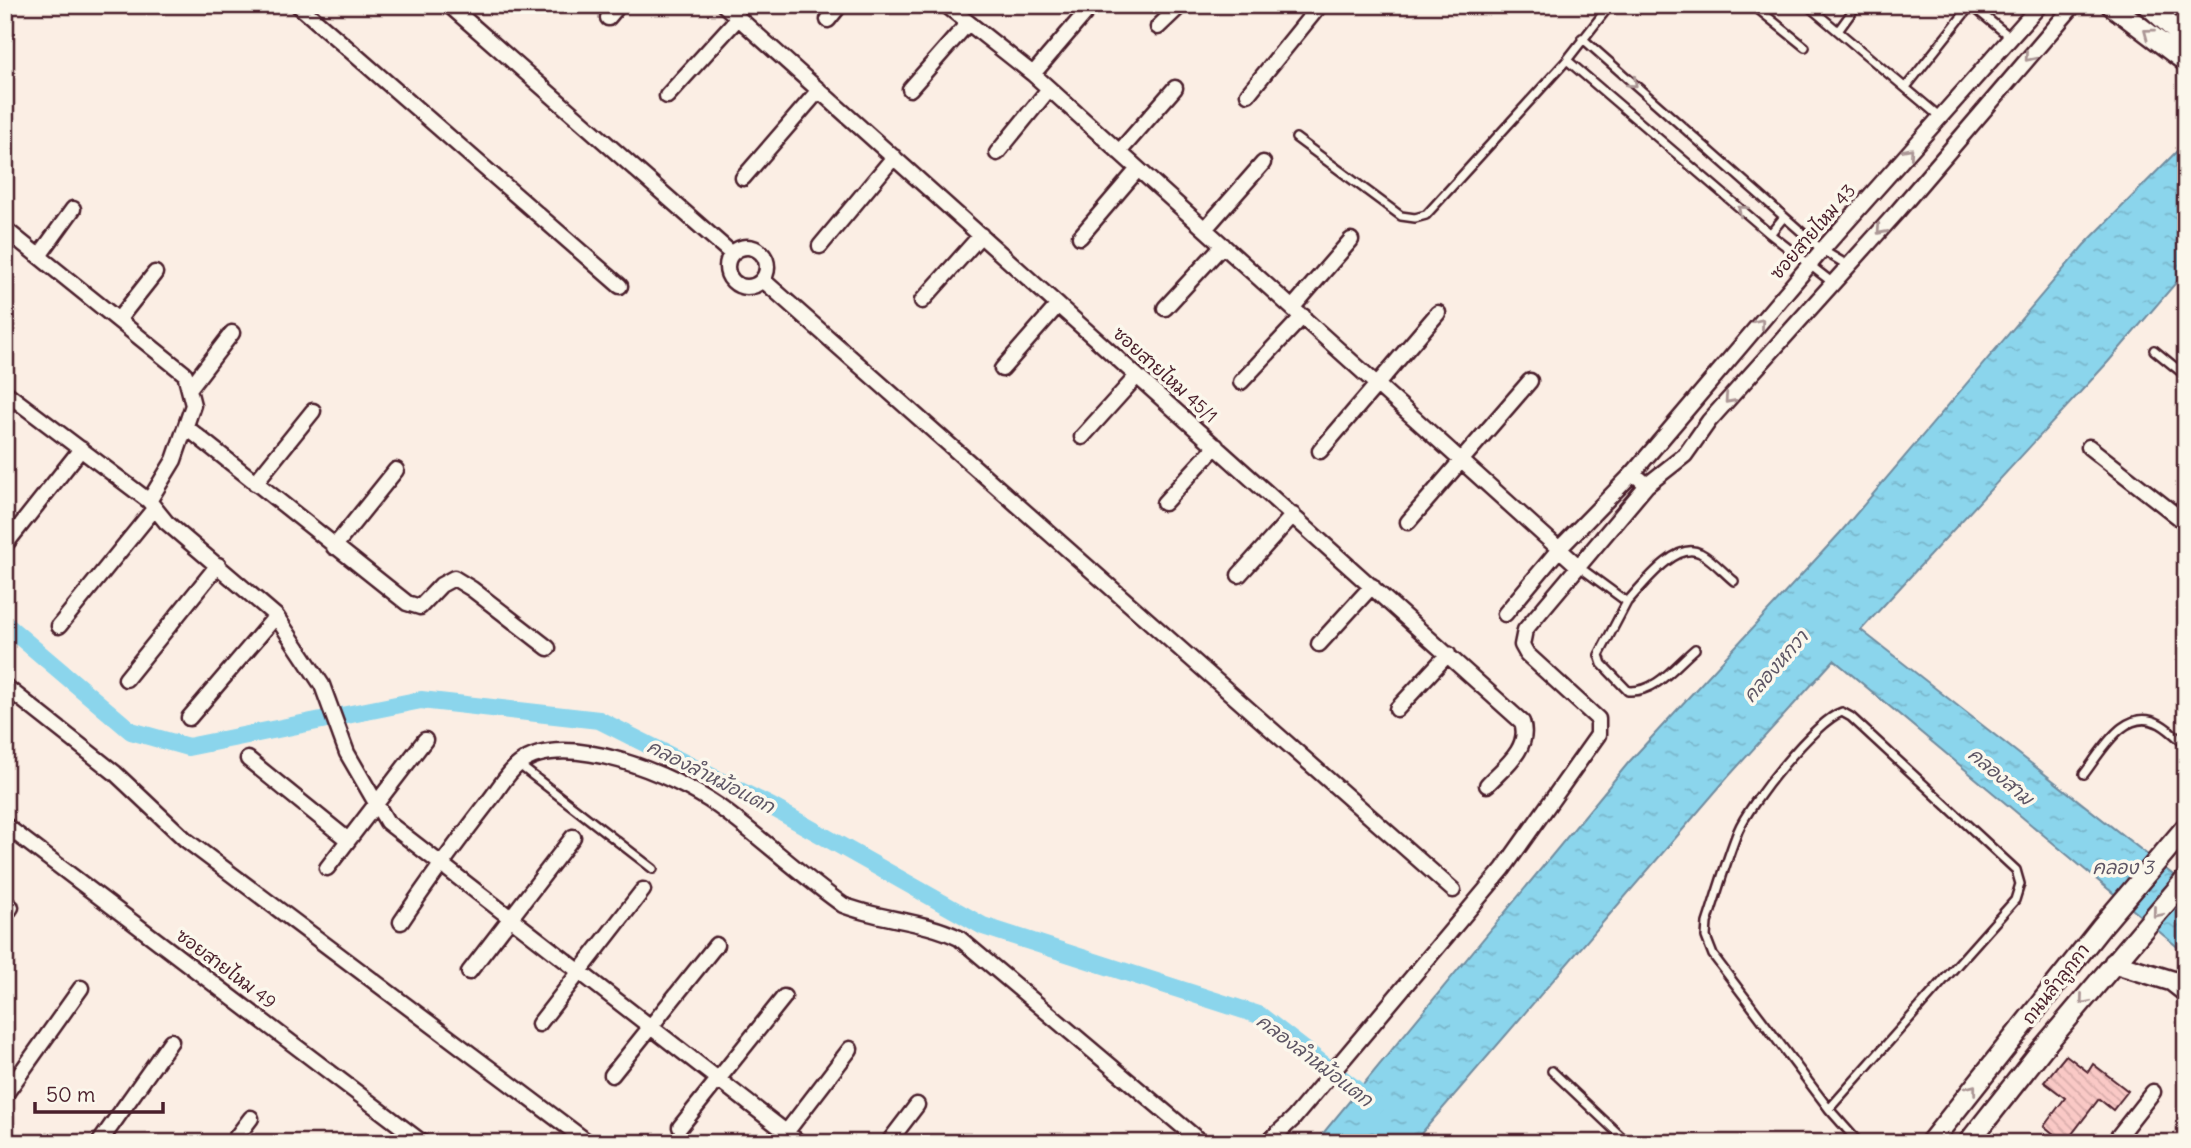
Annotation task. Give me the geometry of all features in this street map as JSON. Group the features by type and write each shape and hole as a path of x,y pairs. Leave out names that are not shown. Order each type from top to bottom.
{"main road":[{"path":"2111,5 2186,62"},
{"path":"2148,5 2186,40"},
{"name":"ถนนลำลูกกา","path":"1930,1143 2102,926 2186,827"},
{"name":"ถนนลำลูกกา","path":"1968,1143 2186,879"},
{"path":"2115,963 2172,981 2186,992"}],"street":[{"path":"298,5 620,286"},
{"path":"449,5 732,254"},
{"path":"608,18 620,5"},
{"name":"ซอยสายไหม 45/1","path":"724,5 1522,722 1526,734 1523,745 1487,785"},
{"path":"828,20 840,5"},
{"path":"946,5 1033,74 1379,383 1578,566"},
{"path":"1033,74 1092,5"},
{"path":"1158,27 1181,5"},
{"name":"ซอยสายไหม 43","path":"1504,614 1560,548 1633,472 1822,250 2040,5"},
{"path":"1267,1143 1293,1119 1353,1044 1503,869 1598,735 1598,719 1527,654 1522,645 1525,630 1647,485 1685,455 1709,421 1849,266 2074,5"},
{"path":"1248,94 1318,6"},
{"path":"667,96 738,18"},
{"path":"910,89 968,23"},
{"path":"1119,152 1175,88"},
{"path":"997,153 1049,89"},
{"path":"743,178 819,90"},
{"path":"820,246 894,157"},
{"path":"1205,229 1262,163"},
{"path":"1080,237 1138,169"},
{"path":"39,256 73,209"},
{"path":"5,229 184,374 193,405 174,460 151,505 59,626"},
{"path":"922,301 981,235"},
{"path":"1241,382 1351,240"},
{"path":"1166,308 1223,245"},
{"path":"744,247 758,250 768,267 763,280 750,287 737,284 728,274 732,254 744,247"},
{"path":"118,320 155,273"},
{"path":"763,280 1453,890"},
{"path":"1002,369 1058,305"},
{"path":"1320,452 1438,313"},
{"path":"189,389 232,333"},
{"path":"1082,437 1137,376"},
{"path":"1408,522 1530,381"},
{"path":"7,396 81,449 151,505 276,616 322,685 347,753 387,822 718,1079 782,1137 800,1143"},
{"path":"255,483 313,411"},
{"path":"186,427 407,603 420,607 441,584 454,579 463,583 548,648"},
{"path":"1164,503 1216,446"},
{"path":"2089,447 2186,523"},
{"path":"5,545 81,449"},
{"path":"334,547 396,470"},
{"path":"1633,472 1647,485"},
{"path":"1239,575 1293,516"},
{"path":"126,679 218,565"},
{"path":"1319,644 1372,586"},
{"path":"189,718 276,616"},
{"path":"1397,709 1448,654"},
{"path":"5,685 115,773 186,840 589,1143"},
{"path":"327,868 425,740"},
{"path":"401,922 440,863 519,764 541,752 565,750 604,757 645,769 701,795 843,905 860,912 944,931 959,938 1202,1143"},
{"path":"248,759 348,840"},
{"name":"ซอยสายไหม 49","path":"5,825 424,1143"},
{"path":"469,972 573,836"},
{"path":"539,1024 643,890"},
{"path":"611,1075 716,945"},
{"path":"5,1095 81,988"},
{"path":"680,1128 784,997"},
{"path":"99,1143 171,1041"},
{"path":"782,1137 850,1049"},
{"path":"2113,1143 2153,1093"},
{"path":"888,1143 917,1105"},
{"path":"232,1143 251,1118"}],"lane":[{"path":"1296,138 1401,216 1415,218 1426,215 1567,60 1610,5"},
{"path":"1753,5 1805,47"},
{"path":"1807,5 1940,117"},
{"path":"1838,32 1857,5"},
{"path":"1906,87 1971,5 2010,37"},
{"path":"1582,38 1822,250 1849,266"},
{"path":"1567,60 1770,234 1833,283"},
{"path":"1770,234 1784,217"},
{"path":"2154,351 2186,376"},
{"path":"1695,649 1652,687 1642,692 1628,691 1602,664 1599,655 1627,602 1671,556 1689,550 1700,553 1734,581"},
{"path":"1578,566 1627,602"},
{"path":"1829,1109 2015,900 2020,884 2016,870 1851,717 1842,712 1831,716 1793,755 1760,795 1738,829 1707,923 1706,937 1713,955 1829,1109 1858,1143"},
{"path":"2084,774 2121,727 2133,720 2159,723 2186,745"},
{"path":"519,764 653,869"},
{"path":"1552,1071 1628,1143"}],"water":[{"path":"2186,142 2186,271 2108,362 1861,630 2186,885 2186,954 1834,660 1728,777 1413,1143 1315,1143 1629,762 1840,533 2084,245"}],"building":[{"path":"2066,1055 2088,1072 2093,1064 2128,1091 2113,1110 2099,1099 2065,1143 2044,1126 2065,1098 2044,1082"}],"waterway":[{"name":"คลองลำหม้อแตก","path":"5,624 131,731 188,747 421,700 599,720 772,807 983,926 1259,1015 1376,1105"}],"water label":[{"name":"คลองหกวา","path":"1775,666"},
{"name":"คลองสาม","path":"2001,776"},
{"name":"คลอง 3","path":"2123,867"}]}
